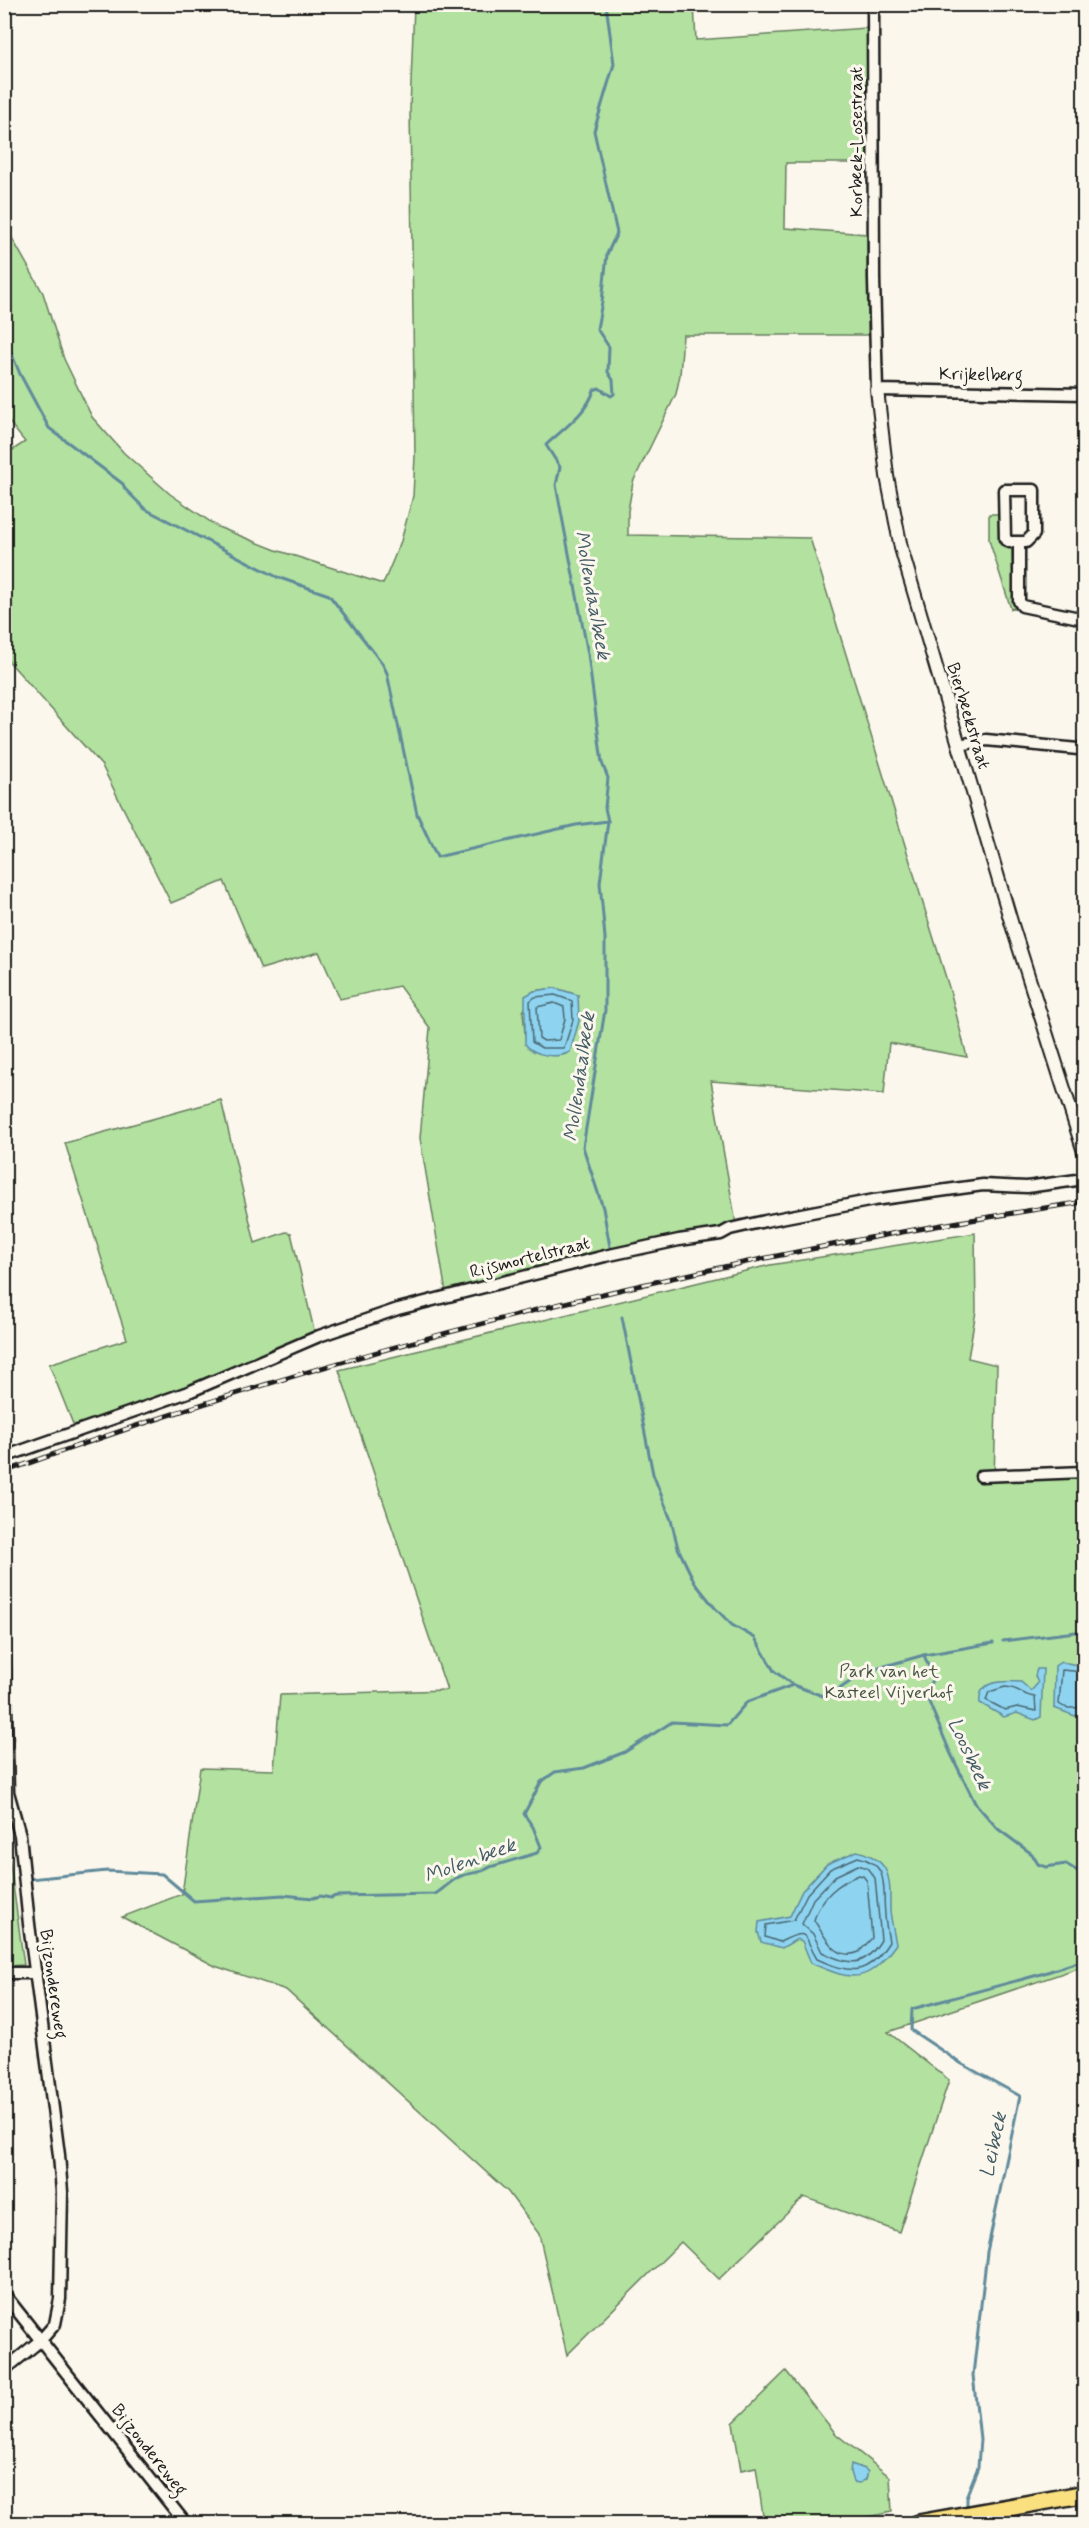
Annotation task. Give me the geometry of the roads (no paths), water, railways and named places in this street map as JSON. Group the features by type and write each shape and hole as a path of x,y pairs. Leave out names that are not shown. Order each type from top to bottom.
{"main road":[{"path":"916,2523 1084,2494"}],"street":[{"name":"Korbeek-Losestraat","path":"873,4 874,279"},
{"name":"Bierbeekstraat","path":"874,279 877,390 887,476 901,548 958,745 1083,1144"},
{"name":"Krijkelberg","path":"877,390 1084,394"},
{"path":"1004,490 1034,490 1034,534 1031,539 1019,543 1010,542 1005,538 1004,490"},
{"path":"1019,543 1019,601 1022,606 1084,619"},
{"path":"958,745 986,740 1078,749 1084,747"},
{"name":"Rijsmortelstraat","path":"4,1457 191,1391 319,1336 398,1309 605,1256 679,1240 721,1234 730,1229 874,1200 983,1185 1027,1187 1084,1179"},
{"path":"981,1476 1084,1472"},
{"name":"Bijzondereweg","path":"4,1629 8,1792 20,1835 62,2192 60,2299 55,2324 41,2340 4,2370"},
{"path":"4,1973 36,1972"},
{"path":"4,2294 41,2340"},
{"name":"Bijzondereweg","path":"41,2340 186,2523"}],"water":[{"path":"555,988 578,995 579,1021 570,1052 552,1056 540,1054 525,1044 525,996 534,991"},
{"path":"1061,1662 1084,1666 1084,1712 1075,1716 1054,1708 1055,1666"},
{"path":"1037,1669 1043,1669 1041,1717 1035,1720 1017,1713 1004,1717 980,1703 983,1689 993,1683 1021,1682 1031,1691 1038,1683 1035,1676"},
{"path":"857,1851 883,1865 889,1880 890,1914 896,1944 877,1967 859,1976 838,1974 811,1963 802,1941 797,1939 782,1948 761,1942 758,1932 759,1922 790,1916 802,1891 827,1864"},
{"path":"851,2464 868,2472 866,2479 860,2483 853,2482 850,2472"}],"waterway":[{"name":"Mollendaalbeek","path":"606,4 614,64 594,131 617,233 607,254 597,329 609,347 608,372 613,380 614,394 611,396 599,388 594,390 580,413 546,445 560,467 556,485 588,654 602,763 608,778 605,808 608,821 600,883 605,938 605,1010 583,1147 603,1208 610,1247"},
{"path":"4,345 8,345 20,374 49,428 123,484 125,489 145,509 277,577 329,595 382,663 387,673 417,814 437,857 576,825 608,821"},
{"name":"Mollendaalbeek","path":"622,1317 653,1474 671,1520 678,1548 695,1583 715,1608 732,1625 755,1638 774,1671 793,1685"},
{"name":"Molenbeek","path":"1003,1641 1084,1631"},
{"name":"Molenbeek","path":"30,1879 107,1871 162,1874 194,1901 283,1895 331,1898 336,1896 435,1894 461,1876 537,1853 541,1847 533,1827 524,1814 541,1782 555,1772 584,1768 625,1752 672,1722 727,1725 747,1702 793,1685 823,1696 835,1692 864,1672 924,1655 993,1643"},
{"name":"Loosbeek","path":"924,1655 933,1677 926,1695 975,1803 998,1829 1032,1854 1038,1864 1046,1867 1066,1864 1084,1875"},
{"name":"Leibeek","path":"966,2510 966,2497 978,2467 980,2439 973,2375 987,2252 1020,2096 962,2064 911,2030 912,2009 1038,1975 1084,1960"}],"railway":[{"path":"4,1472 136,1426 269,1384 402,1345 537,1310 809,1249 1084,1202"}],"park label":[{"name":"Park van het Kasteel Vijverhof","path":"889,1682"}]}
